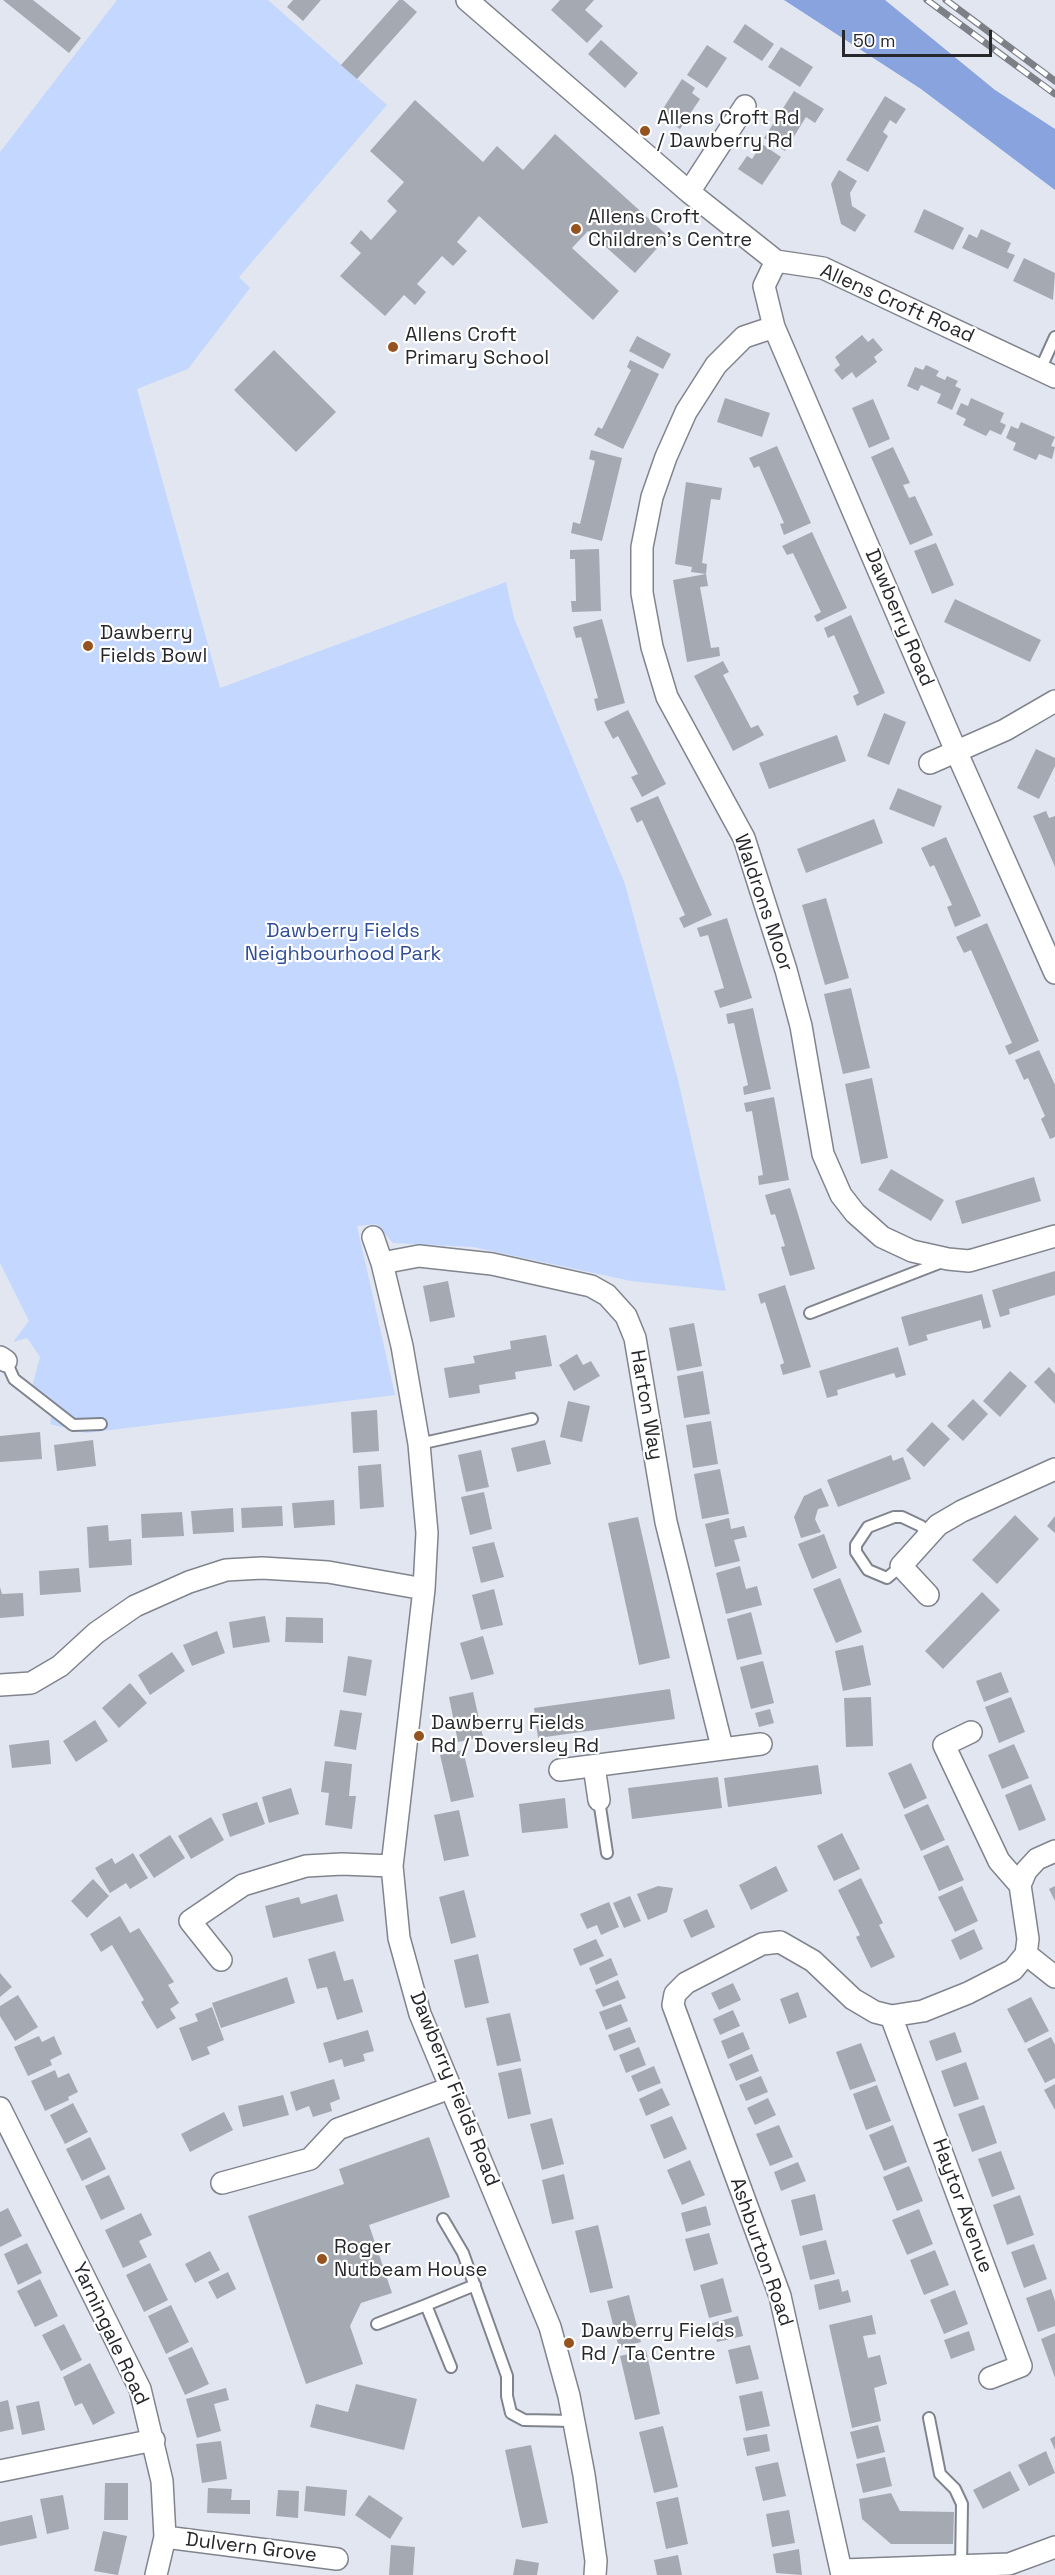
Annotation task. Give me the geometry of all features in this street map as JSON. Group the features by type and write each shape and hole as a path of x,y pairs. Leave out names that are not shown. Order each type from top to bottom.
{"street":[{"name":"Allens Croft Road","path":"467,0 689,192 776,261 823,268 1048,374"},
{"path":"689,192 745,106"},
{"name":"Dawberry Road","path":"776,261 764,286 774,327 956,751 1055,973"},
{"name":"Waldrons Moor","path":"774,327 744,337 716,365 686,412 666,457 652,497 642,547 642,593 651,647 667,697 744,838 786,970 801,1026 823,1154 841,1196 855,1213 882,1237 912,1251 948,1260 969,1261 1055,1236"},
{"path":"930,763 1005,730 1055,701"},
{"name":"Dawberry Fields Road","path":"373,1237 382,1263 402,1346 419,1444 427,1533 424,1589 392,1866 399,1938 420,2014 529,2271 550,2327 574,2421 591,2517 596,2561 595,2575"},
{"name":"Harton Way","path":"382,1263 419,1256 492,1264 580,1283 607,1295 626,1316 634,1338 666,1522 722,1747"},
{"path":"928,1595 901,1566 938,1525 962,1511 1055,1468"},
{"path":"0,1685 31,1683 60,1666 96,1633 135,1605 189,1582 226,1570 262,1568 328,1572 424,1589"},
{"path":"971,1732 944,1744 999,1861 1020,1885"},
{"path":"560,1770 722,1747 761,1744"},
{"path":"594,1766 599,1800"},
{"path":"891,2016 923,2011 968,1994 1013,1970 1026,1954 1028,1939 1020,1885 1026,1871 1037,1859 1055,1851"},
{"path":"221,1960 190,1921 243,1885 306,1866 342,1864 392,1866"},
{"name":"Ashburton Road","path":"843,2572 780,2296 673,2005 675,1994 686,1983 762,1944 780,1942 813,1961 853,1999 875,2012 891,2016"},
{"path":"1026,1954 1055,1977"},
{"name":"Haytor Avenue","path":"891,2016 1021,2366 990,2378"},
{"path":"222,2183 310,2159 338,2129 450,2088"},
{"name":"Yarningale Road","path":"0,2108 140,2389 162,2481 165,2537 156,2575"},
{"path":"0,2471 154,2440"},
{"name":"Dulvern Grove","path":"165,2537 337,2559"},
{"path":"843,2572 1009,2564 1055,2547"}],"lane":[{"path":"1048,374 1055,337"},
{"path":"810,1313 948,1260"},
{"path":"3,1359 14,1379 73,1425 101,1424"},
{"path":"419,1444 532,1419"},
{"path":"901,1566 887,1578 868,1570 856,1552 856,1545 868,1527 894,1517 902,1517 921,1526 928,1537"},
{"path":"599,1800 607,1853"},
{"path":"442,2219 463,2253 475,2285 507,2376 507,2396 511,2413 524,2420 574,2421"},
{"path":"377,2324 475,2285"},
{"path":"426,2305 451,2367"},
{"path":"929,2418 940,2474 955,2489 962,2504 961,2567"}],"green space":[{"name":"Dawberry Fields Neighbourhood Park","path":"117,0 268,0 387,105 239,277 250,288 188,369 137,389 220,688 506,582 514,618 625,884 678,1080 726,1291 631,1281 473,1247 393,1243 376,1224 357,1226 395,1395 86,1433 50,1424 54,1407 32,1387 40,1357 27,1338 13,1342 29,1321 0,1263 0,152"}],"shaded area":[{"path":"784,0 885,0 995,90 1055,129 1055,190 921,89"}],"building":[{"path":"3,0 33,0 81,38 69,53"},
{"path":"293,0 321,0 303,21 287,7"},
{"path":"399,0 403,0 417,12 357,79 341,65"},
{"path":"560,0 594,0 585,10 603,26 587,43 551,10"},
{"path":"745,24 774,44 762,61 733,42"},
{"path":"601,40 638,73 625,88 588,54"},
{"path":"707,45 727,58 707,88 687,75"},
{"path":"781,47 813,67 800,87 768,67"},
{"path":"682,79 695,88 692,93 700,99 680,129 659,115"},
{"path":"794,91 824,109 815,123 806,117 785,151 764,138"},
{"path":"885,96 906,109 896,124 890,120 883,132 888,136 868,172 846,160"},
{"path":"415,100 483,162 497,146 523,170 555,134 668,236 635,273 588,231 572,248 619,291 593,320 479,216 457,242 467,251 453,266 442,256 417,284 426,292 415,305 404,295 385,316 340,276 361,253 350,243 361,230 371,240 397,211 387,201 404,182 370,151"},
{"path":"762,144 781,157 762,185 738,169 747,156 752,159"},
{"path":"839,170 857,181 850,193 852,206 866,215 855,232 841,224 831,184"},
{"path":"924,209 964,228 953,250 914,232"},
{"path":"981,229 1011,243 1007,252 1015,255 1008,269 962,248 969,234 977,238"},
{"path":"1024,258 1055,273 1053,300 1013,281"},
{"path":"862,335 868,342 873,338 883,350 874,357 877,362 856,378 852,372 842,380 834,370 840,365 835,357"},
{"path":"637,336 671,354 663,369 629,351"},
{"path":"274,350 336,412 296,452 234,390"},
{"path":"630,360 659,374 623,449 594,435 598,427 602,429 631,370 627,367"},
{"path":"926,365 939,371 936,376 945,380 947,376 958,381 955,386 961,389 952,410 937,403 941,394 921,385 918,391 907,386 915,367 923,370"},
{"path":"725,398 770,413 762,437 717,422"},
{"path":"971,398 1004,413 1000,422 1006,425 1001,435 990,430 986,436 963,425 966,419 956,414 961,403 968,406"},
{"path":"873,399 890,439 869,448 852,408"},
{"path":"1021,422 1055,437 1051,446 1055,447 1052,459 1039,454 1036,460 1013,450 1016,443 1006,438 1011,426 1018,429"},
{"path":"777,446 811,523 784,535 780,524 784,523 759,466 754,468 749,458"},
{"path":"893,447 910,483 903,485 909,498 915,496 933,535 910,545 871,457"},
{"path":"591,450 622,458 602,541 571,533 573,522 580,524 595,461 589,459"},
{"path":"686,482 722,488 720,500 711,499 702,563 707,564 706,574 691,572 692,567 675,564"},
{"path":"812,532 847,608 817,622 814,616 821,612 793,553 787,555 782,546"},
{"path":"936,543 954,585 932,594 914,551"},
{"path":"599,549 601,611 572,612 571,601 576,601 575,559 570,559 570,550"},
{"path":"706,574 708,586 700,587 711,648 719,647 720,656 687,662 673,580"},
{"path":"955,599 1041,640 1030,662 944,622"},
{"path":"851,615 885,693 857,706 853,696 859,693 834,635 828,638 824,628"},
{"path":"602,619 625,703 597,711 594,699 598,698 581,637 576,638 573,627"},
{"path":"723,661 729,672 723,675 751,728 758,725 764,735 733,751 694,676"},
{"path":"628,710 666,784 642,797 631,777 638,774 618,736 613,739 604,722"},
{"path":"884,713 906,722 889,765 867,756"},
{"path":"837,735 846,761 769,789 759,763"},
{"path":"1036,749 1055,758 1055,766 1039,799 1017,788"},
{"path":"898,788 942,806 934,827 889,809"},
{"path":"658,796 712,915 684,928 679,918 685,915 642,820 637,823 630,808"},
{"path":"1046,811 1049,818 1055,816 1055,867 1033,816"},
{"path":"874,819 883,843 806,873 797,849"},
{"path":"946,837 981,916 955,927 947,907 952,905 934,865 930,867 921,848"},
{"path":"826,898 849,978 825,985 802,905"},
{"path":"727,918 752,998 720,1008 714,991 724,988 708,935 700,937 697,928"},
{"path":"987,923 1039,1041 1009,1055 1005,1046 1012,1043 971,950 964,953 956,937"},
{"path":"851,988 870,1068 843,1074 824,994"},
{"path":"753,1008 771,1089 744,1095 743,1087 748,1085 734,1023 728,1024 726,1014"},
{"path":"1039,1050 1055,1085 1055,1137 1050,1139 1041,1119 1045,1116 1028,1078 1024,1080 1015,1060"},
{"path":"872,1078 888,1158 861,1164 845,1084"},
{"path":"774,1097 789,1180 759,1185 758,1176 763,1175 752,1111 746,1112 744,1103"},
{"path":"891,1169 944,1200 931,1221 878,1190"},
{"path":"1034,1177 1041,1201 962,1224 955,1201"},
{"path":"790,1188 815,1269 790,1276 781,1247 785,1246 775,1214 771,1215 765,1195"},
{"path":"1055,1271 1055,1295 1009,1309 1010,1314 1000,1317 992,1290"},
{"path":"448,1281 455,1317 430,1322 423,1286"},
{"path":"785,1285 811,1367 783,1375 780,1365 784,1363 765,1302 761,1304 758,1294"},
{"path":"982,1294 991,1327 983,1329 981,1320 926,1335 928,1340 909,1346 901,1317"},
{"path":"694,1323 702,1366 677,1371 669,1328"},
{"path":"546,1335 552,1366 515,1372 516,1379 479,1385 480,1393 449,1398 444,1368 475,1363 473,1356 511,1349 510,1341"},
{"path":"898,1347 906,1375 896,1378 894,1373 837,1390 838,1395 827,1398 819,1371"},
{"path":"577,1354 583,1365 591,1361 600,1376 574,1391 559,1365"},
{"path":"1049,1367 1055,1374 1055,1404 1034,1382"},
{"path":"703,1371 710,1414 684,1418 677,1376"},
{"path":"1010,1371 1027,1386 1000,1417 983,1401"},
{"path":"973,1399 988,1414 963,1441 947,1426"},
{"path":"568,1401 590,1406 582,1442 560,1437"},
{"path":"377,1410 379,1451 353,1453 351,1412"},
{"path":"711,1421 718,1464 693,1468 686,1425"},
{"path":"932,1422 950,1439 924,1467 906,1450"},
{"path":"40,1432 42,1459 0,1462 0,1436"},
{"path":"93,1440 96,1466 57,1471 54,1445"},
{"path":"545,1440 551,1464 517,1472 511,1448"},
{"path":"481,1450 489,1487 466,1492 458,1455"},
{"path":"891,1455 893,1461 903,1457 911,1479 838,1507 827,1480"},
{"path":"381,1464 384,1507 360,1509 358,1466"},
{"path":"720,1469 729,1514 702,1519 694,1474"},
{"path":"821,1488 829,1506 818,1509 815,1519 821,1532 801,1538 794,1517 804,1496"},
{"path":"484,1492 492,1529 470,1535 461,1497"},
{"path":"334,1500 335,1525 294,1528 292,1503"},
{"path":"282,1506 283,1526 242,1528 241,1508"},
{"path":"233,1508 234,1532 193,1534 191,1511"},
{"path":"182,1512 184,1536 142,1538 141,1514"},
{"path":"1015,1515 1039,1539 997,1584 972,1560"},
{"path":"1055,1516 1055,1533 1047,1526"},
{"path":"638,1517 670,1658 639,1665 608,1523"},
{"path":"729,1518 731,1529 744,1526 747,1537 734,1540 740,1561 715,1567 705,1524"},
{"path":"108,1525 109,1541 131,1539 132,1565 89,1568 87,1527"},
{"path":"824,1534 837,1568 812,1579 798,1544"},
{"path":"494,1542 504,1577 481,1583 472,1547"},
{"path":"740,1566 746,1589 757,1586 762,1605 726,1614 716,1573"},
{"path":"79,1568 81,1592 40,1595 39,1571"},
{"path":"840,1578 862,1632 836,1643 813,1589"},
{"path":"0,1587 2,1594 23,1593 24,1616 0,1618"},
{"path":"494,1589 503,1625 481,1630 472,1595"},
{"path":"982,1592 1000,1610 943,1669 925,1651"},
{"path":"751,1612 762,1654 737,1660 727,1619"},
{"path":"265,1616 270,1642 233,1648 229,1622"},
{"path":"286,1617 323,1618 323,1643 285,1642"},
{"path":"217,1631 225,1653 192,1666 183,1645"},
{"path":"483,1636 494,1674 471,1680 460,1643"},
{"path":"863,1645 871,1685 843,1691 835,1651"},
{"path":"172,1652 185,1671 150,1695 138,1675"},
{"path":"348,1656 372,1660 366,1696 343,1692"},
{"path":"763,1661 774,1703 751,1709 740,1667"},
{"path":"1001,1672 1009,1692 984,1702 976,1681"},
{"path":"130,1683 147,1703 119,1728 102,1708"},
{"path":"670,1689 675,1719 538,1738 534,1708"},
{"path":"473,1692 483,1737 458,1742 449,1697"},
{"path":"871,1697 873,1746 846,1747 844,1698"},
{"path":"1011,1697 1025,1732 999,1743 985,1707"},
{"path":"770,1709 774,1723 759,1727 755,1713"},
{"path":"340,1710 362,1713 356,1750 334,1746"},
{"path":"95,1720 108,1741 76,1762 63,1741"},
{"path":"49,1740 51,1764 12,1768 9,1745"},
{"path":"1014,1744 1029,1778 1002,1789 988,1755"},
{"path":"463,1750 474,1797 451,1802 440,1755"},
{"path":"325,1761 352,1764 349,1796 356,1796 352,1829 325,1825 329,1793 321,1792"},
{"path":"911,1763 927,1798 904,1809 888,1773"},
{"path":"818,1765 822,1794 728,1807 724,1778"},
{"path":"718,1777 722,1808 632,1819 628,1788"},
{"path":"1031,1784 1046,1820 1019,1831 1005,1795"},
{"path":"291,1788 299,1814 269,1823 262,1797"},
{"path":"565,1798 568,1828 522,1833 519,1804"},
{"path":"257,1802 265,1824 230,1837 222,1814"},
{"path":"928,1804 945,1840 921,1851 904,1815"},
{"path":"459,1810 469,1856 444,1861 434,1815"},
{"path":"211,1817 224,1840 191,1859 178,1836"},
{"path":"842,1833 860,1869 834,1881 817,1846"},
{"path":"170,1835 185,1858 154,1878 139,1855"},
{"path":"948,1845 964,1880 939,1891 923,1856"},
{"path":"133,1853 148,1878 130,1889 126,1883 110,1893 95,1868 112,1858 115,1864"},
{"path":"776,1866 788,1891 751,1910 739,1885"},
{"path":"861,1878 883,1923 879,1925 895,1957 871,1968 856,1937 860,1935 838,1890"},
{"path":"93,1879 109,1896 87,1918 71,1901"},
{"path":"658,1886 673,1888 667,1912 648,1920 637,1894"},
{"path":"962,1886 978,1921 955,1932 938,1897"},
{"path":"1055,1886 1055,1901 1049,1889"},
{"path":"464,1890 476,1937 451,1944 439,1897"},
{"path":"337,1894 344,1921 273,1938 265,1906 299,1897 301,1904"},
{"path":"630,1896 641,1921 624,1928 613,1903"},
{"path":"609,1902 619,1927 601,1935 597,1925 587,1929 580,1914"},
{"path":"707,1909 715,1927 691,1938 683,1920"},
{"path":"120,1916 130,1933 139,1928 174,1982 168,1985 179,2003 170,2009 176,2018 157,2029 141,2002 144,2000 112,1945 101,1952 90,1934"},
{"path":"974,1929 983,1949 960,1960 951,1940"},
{"path":"596,1939 604,1956 580,1966 573,1949"},
{"path":"335,1951 344,1981 353,1979 363,2012 337,2020 327,1987 317,1989 308,1959"},
{"path":"478,1954 489,2003 465,2008 454,1960"},
{"path":"611,1958 618,1975 596,1985 589,1968"},
{"path":"0,1973 12,1987 0,1997"},
{"path":"287,1977 295,2003 221,2028 212,2003"},
{"path":"618,1980 626,1998 603,2007 595,1990"},
{"path":"733,1983 741,2000 719,2010 711,1993"},
{"path":"798,1992 807,2017 789,2024 780,1999"},
{"path":"18,1995 38,2027 15,2041 0,2016 0,2006"},
{"path":"1031,1997 1049,2031 1025,2043 1007,2009"},
{"path":"621,2004 628,2021 606,2030 599,2012"},
{"path":"212,2007 224,2040 207,2047 210,2054 192,2061 179,2028 198,2021 195,2014"},
{"path":"733,2010 740,2026 720,2035 713,2019"},
{"path":"510,2013 521,2061 497,2066 486,2018"},
{"path":"630,2027 636,2042 614,2051 608,2035"},
{"path":"368,2030 374,2051 363,2054 365,2061 344,2067 342,2059 329,2063 323,2043"},
{"path":"743,2032 750,2049 728,2059 721,2041"},
{"path":"955,2032 962,2052 936,2061 929,2041"},
{"path":"39,2036 42,2042 54,2036 62,2054 50,2060 52,2065 28,2076 14,2047"},
{"path":"1051,2037 1055,2045 1055,2078 1045,2083 1027,2049"},
{"path":"861,2043 876,2081 850,2090 836,2052"},
{"path":"639,2047 646,2065 626,2073 619,2055"},
{"path":"752,2054 759,2071 736,2081 729,2064"},
{"path":"966,2062 979,2099 954,2107 941,2071"},
{"path":"654,2066 661,2083 638,2092 631,2076"},
{"path":"521,2068 531,2114 508,2119 498,2073"},
{"path":"55,2070 58,2078 69,2073 78,2092 68,2097 69,2100 45,2111 31,2081"},
{"path":"761,2076 768,2092 746,2101 739,2085"},
{"path":"334,2079 340,2099 330,2103 332,2111 313,2117 309,2106 296,2111 290,2092"},
{"path":"1055,2084 1055,2110 1044,2090"},
{"path":"877,2085 891,2121 866,2130 853,2094"},
{"path":"662,2088 670,2105 646,2116 639,2099"},
{"path":"283,2095 289,2115 243,2127 238,2106"},
{"path":"768,2098 776,2115 755,2125 747,2108"},
{"path":"73,2103 88,2132 65,2144 50,2115"},
{"path":"984,2105 997,2143 972,2152 958,2114"},
{"path":"224,2112 233,2130 190,2152 181,2134"},
{"path":"672,2116 687,2149 664,2159 650,2125"},
{"path":"552,2118 564,2164 542,2170 530,2124"},
{"path":"779,2125 793,2157 770,2166 756,2134"},
{"path":"893,2125 907,2162 884,2171 869,2135"},
{"path":"90,2137 106,2169 82,2181 66,2149"},
{"name":"Roger Nutbeam House","path":"429,2137 450,2197 369,2225 392,2293 361,2303 350,2326 363,2364 306,2384 248,2216 344,2184 339,2169"},
{"path":"1001,2151 1015,2189 992,2197 978,2159"},
{"path":"690,2160 705,2195 682,2205 667,2170"},
{"path":"798,2162 806,2181 781,2191 774,2172"},
{"path":"909,2166 923,2201 897,2211 883,2177"},
{"path":"564,2174 574,2219 552,2224 542,2180"},
{"path":"109,2175 125,2209 101,2220 85,2186"},
{"path":"815,2194 823,2230 800,2236 791,2200"},
{"path":"1020,2195 1034,2235 1007,2245 993,2205"},
{"path":"706,2206 711,2225 686,2232 681,2213"},
{"path":"8,2208 22,2236 0,2247 0,2212"},
{"path":"919,2209 933,2244 907,2255 892,2220"},
{"path":"141,2213 152,2235 139,2241 147,2257 123,2268 105,2230"},
{"path":"598,2225 613,2288 590,2293 575,2231"},
{"path":"709,2233 718,2264 694,2271 685,2239"},
{"path":"826,2240 835,2274 810,2280 802,2246"},
{"path":"27,2243 42,2273 18,2285 4,2254"},
{"path":"1034,2244 1047,2279 1024,2288 1011,2252"},
{"path":"935,2250 949,2285 924,2295 910,2260"},
{"path":"210,2251 220,2270 195,2283 185,2264"},
{"path":"150,2263 168,2300 144,2312 126,2275"},
{"path":"228,2272 236,2289 217,2299 208,2282"},
{"path":"723,2278 732,2312 709,2318 700,2285"},
{"path":"40,2279 58,2316 35,2327 17,2291"},
{"path":"839,2279 842,2292 848,2290 851,2302 819,2310 814,2285"},
{"path":"1051,2289 1055,2301 1055,2326 1038,2332 1026,2298"},
{"path":"955,2290 968,2324 944,2334 930,2300"},
{"path":"629,2295 641,2342 619,2348 607,2301"},
{"path":"171,2305 189,2342 166,2354 148,2316"},
{"path":"872,2315 876,2334 863,2336 868,2358 880,2355 887,2384 874,2388 881,2421 852,2428 829,2325"},
{"path":"738,2316 743,2336 717,2342 712,2323"},
{"path":"64,2324 82,2360 61,2371 42,2335"},
{"path":"969,2331 975,2350 951,2359 944,2340"},
{"path":"1055,2333 1055,2378 1041,2339"},
{"path":"750,2345 759,2379 736,2384 728,2350"},
{"path":"192,2347 209,2384 185,2395 168,2358"},
{"path":"646,2350 660,2414 635,2420 620,2356"},
{"path":"90,2363 115,2413 93,2425 82,2403 75,2406 63,2377"},
{"path":"356,2384 417,2399 404,2450 310,2427 316,2404 348,2412"},
{"path":"226,2388 229,2400 214,2404 221,2431 197,2438 186,2399"},
{"path":"762,2391 770,2426 746,2431 739,2396"},
{"path":"8,2400 14,2429 0,2432 0,2402"},
{"path":"39,2401 45,2430 22,2435 16,2406"},
{"path":"878,2425 885,2452 857,2459 850,2432"},
{"path":"663,2426 678,2487 654,2493 639,2432"},
{"path":"767,2434 770,2451 747,2456 743,2438"},
{"path":"1055,2436 1055,2450 1050,2439"},
{"path":"221,2441 227,2479 202,2483 196,2444"},
{"path":"531,2445 548,2523 522,2528 505,2450"},
{"path":"1046,2451 1055,2473 1029,2486 1018,2465"},
{"path":"885,2457 892,2486 863,2493 856,2464"},
{"path":"778,2462 786,2496 763,2501 755,2467"},
{"path":"1010,2471 1020,2490 983,2509 973,2490"},
{"path":"105,2483 128,2483 128,2520 104,2520"},
{"path":"306,2486 347,2490 345,2516 304,2511"},
{"path":"208,2488 232,2489 231,2500 250,2500 250,2514 207,2513"},
{"path":"278,2490 299,2491 298,2518 276,2516"},
{"path":"891,2493 900,2511 954,2512 953,2544 891,2544 862,2519 859,2499"},
{"path":"63,2495 69,2529 47,2534 40,2499"},
{"path":"369,2495 403,2518 390,2539 355,2515"},
{"path":"678,2497 688,2544 666,2549 656,2502"},
{"path":"789,2510 795,2543 772,2547 766,2514"},
{"path":"32,2515 37,2538 0,2546 0,2522"},
{"path":"103,2531 127,2536 118,2575 94,2571"},
{"path":"391,2545 415,2547 413,2575 389,2575"},
{"path":"799,2549 802,2575 776,2573 773,2554"},
{"path":"678,2555 682,2575 657,2575 654,2560"},
{"path":"516,2559 539,2563 537,2575 513,2575"}],"railway":[{"path":"927,0 1055,94"},
{"path":"946,0 1055,81"}],"place":[{"name":"Allens Croft Rd / Dawberry Rd","path":"645,131"},
{"name":"Allens Croft Children's Centre","path":"576,229"},
{"name":"Allens Croft Primary School","path":"393,347"},
{"name":"Dawberry Fields Bowl","path":"88,646"},
{"name":"Dawberry Fields Rd / Doversley Rd","path":"419,1736"},
{"name":"Roger Nutbeam House","path":"322,2259"},
{"name":"Dawberry Fields Rd / Ta Centre","path":"569,2343"}]}
